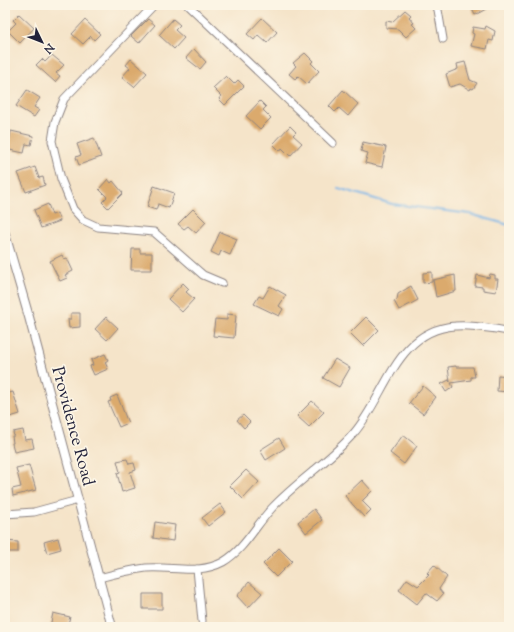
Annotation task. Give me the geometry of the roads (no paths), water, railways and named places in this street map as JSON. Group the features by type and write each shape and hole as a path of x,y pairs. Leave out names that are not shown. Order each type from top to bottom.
{"street":[{"path":"154,5 64,99 55,122 52,141 61,179 73,209 83,220 98,227 154,232 203,274 222,283"},
{"path":"188,5 333,143"},
{"path":"436,5 443,38"},
{"name":"Providence Road","path":"5,234 30,317 112,627"},
{"path":"99,578 146,568 197,569 217,565 233,555 278,501 350,438 370,413 400,357 419,338 436,330 456,326 509,331"},
{"path":"5,514 34,512 78,500"},
{"path":"197,569 202,621"}],"waterway":[{"path":"338,188 392,204 470,214 509,225"}]}
